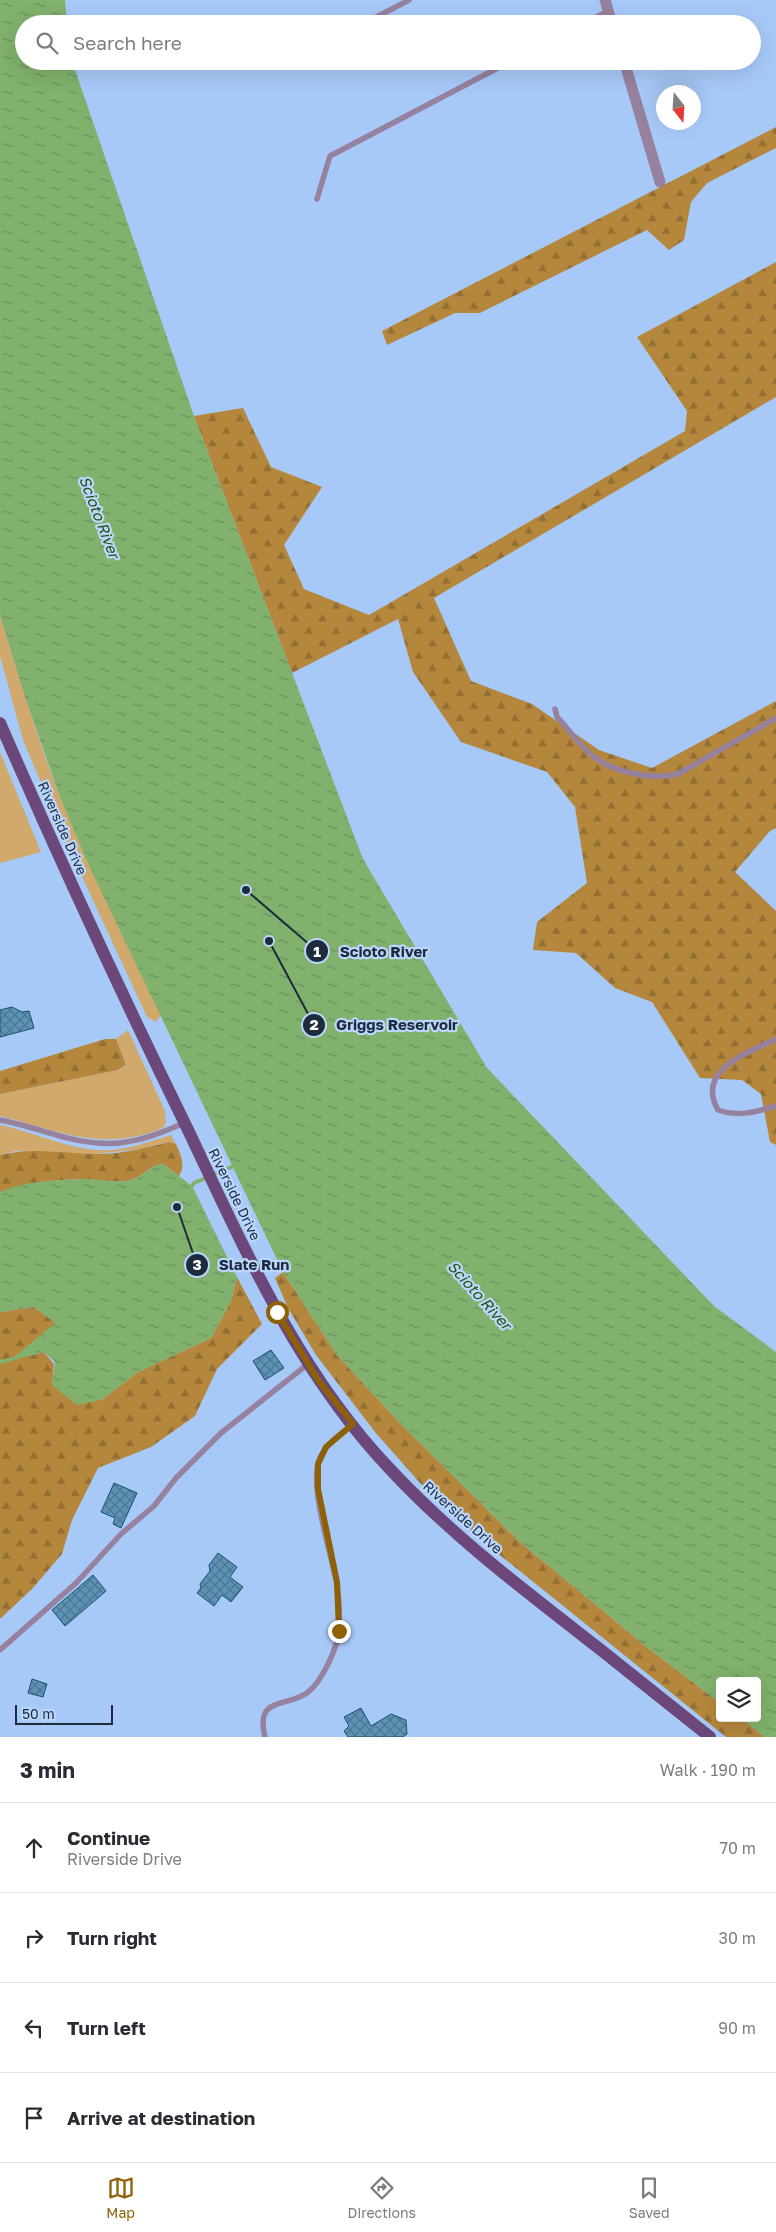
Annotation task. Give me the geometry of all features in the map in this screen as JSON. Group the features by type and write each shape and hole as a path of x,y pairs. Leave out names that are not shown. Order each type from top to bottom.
{"main road":[{"name":"Riverside Drive","path":"0,723 69,880 213,1184 260,1279 308,1364 388,1467 463,1539 508,1578 710,1737"}],"street":[{"path":"627,70 660,182"}],"lane":[{"path":"381,15 409,0"},
{"path":"594,15 606,5"},
{"path":"317,199 330,156 494,70"},
{"path":"554,709 557,717 594,757 632,774 662,778 678,774 776,718"},
{"path":"776,1039 736,1059 722,1069 712,1086 712,1099 718,1110 730,1114 753,1112 776,1106"},
{"path":"0,1120 98,1143 125,1142 144,1138 184,1123"},
{"path":"0,1650 76,1583 121,1534 154,1506 176,1478 221,1433 308,1364"},
{"path":"265,1737 263,1719 266,1711 274,1704 306,1693 314,1686 326,1670 336,1644 339,1631 337,1582 318,1489 318,1464 326,1447 353,1424"}],"shaded area":[{"path":"0,615 52,776 84,853 161,1014 156,1022 147,1017 67,844 23,740 0,656"},
{"path":"0,752 41,852 0,863"},
{"path":"128,1030 165,1111 166,1122 163,1128 120,1139 100,1139 62,1133 0,1116 0,1094 118,1070 126,1066 116,1039"},
{"path":"0,1125 69,1145 98,1150 127,1148 171,1135 176,1144 169,1142 141,1149 95,1154 15,1151 0,1155"}],"green space":[{"path":"776,127 776,148 707,183 691,202 684,240 669,250 647,230 480,313 455,313 387,345 382,331"},
{"path":"776,262 776,397 434,598 471,681 532,704 599,750 652,768 776,701 776,828 770,831 735,872 776,911 776,1145 770,1142 761,1094 742,1080 700,1078 652,1002 615,988 576,953 533,950 537,922 587,883 575,807 547,772 461,742 413,672 398,619 292,673 194,416 243,408 271,467 322,487 284,545 304,589 369,615 685,431 687,411 637,337"},
{"path":"105,1039 116,1039 126,1065 118,1070 0,1094 0,1071"},
{"path":"169,1142 176,1144 181,1156 182,1168 179,1176 163,1164 153,1167 132,1180 115,1182 83,1179 51,1181 30,1184 0,1194 0,1155 23,1151 112,1153 131,1151"},
{"path":"283,1272 336,1354 399,1422 520,1542 648,1648 716,1700 716,1722 746,1722 765,1737 726,1737 480,1539 420,1483 375,1432 316,1355 288,1308 275,1278"},
{"path":"237,1277 262,1324 217,1369 195,1416 151,1447 98,1468 72,1520 62,1554 32,1589 0,1619 0,1312 34,1307 56,1323 11,1360 44,1352 54,1364 52,1385 101,1400 138,1372 211,1338 231,1301"}],"water":[{"path":"0,0 65,0 66,15 15,15 15,70 75,70 194,416 363,859 487,1068 714,1306 776,1352 776,1737 765,1737 746,1722 761,1722 761,1677 716,1677 716,1700 648,1648 520,1542 399,1422 336,1354 283,1272 90,868 60,797 25,697 0,615"},
{"path":"163,1164 192,1186 237,1277 231,1301 211,1338 138,1372 101,1400 77,1405 52,1385 55,1362 44,1352 10,1361 55,1323 34,1307 0,1312 0,1192 19,1185 51,1181 84,1179 116,1182 132,1180 153,1167"}],"building":[{"path":"12,1007 22,1012 29,1011 34,1028 0,1037 0,1010"},
{"path":"271,1350 284,1368 265,1380 253,1361"},
{"path":"114,1483 137,1493 121,1528 113,1524 115,1518 101,1512"},
{"path":"218,1553 237,1567 230,1577 243,1587 231,1602 222,1595 214,1606 197,1593 201,1588 200,1584 210,1571 209,1565"},
{"path":"93,1575 106,1591 65,1626 52,1610"},
{"path":"32,1679 47,1684 43,1697 28,1693"},
{"path":"361,1708 371,1726 391,1714 406,1720 407,1734 403,1737 348,1737 344,1731 349,1726 344,1717"}],"waterway":[{"path":"190,1189 194,1183 236,1165"},
{"path":"0,1362 12,1359"}],"place":[{"name":"Scioto River","path":"246,890"},
{"name":"Griggs Reservoir","path":"269,941"},
{"name":"Slate Run","path":"177,1207"}],"route":[{"path":"277,1312 318,1380 353,1424 326,1447 318,1464 318,1489 325,1532 337,1582 339,1631"}]}
